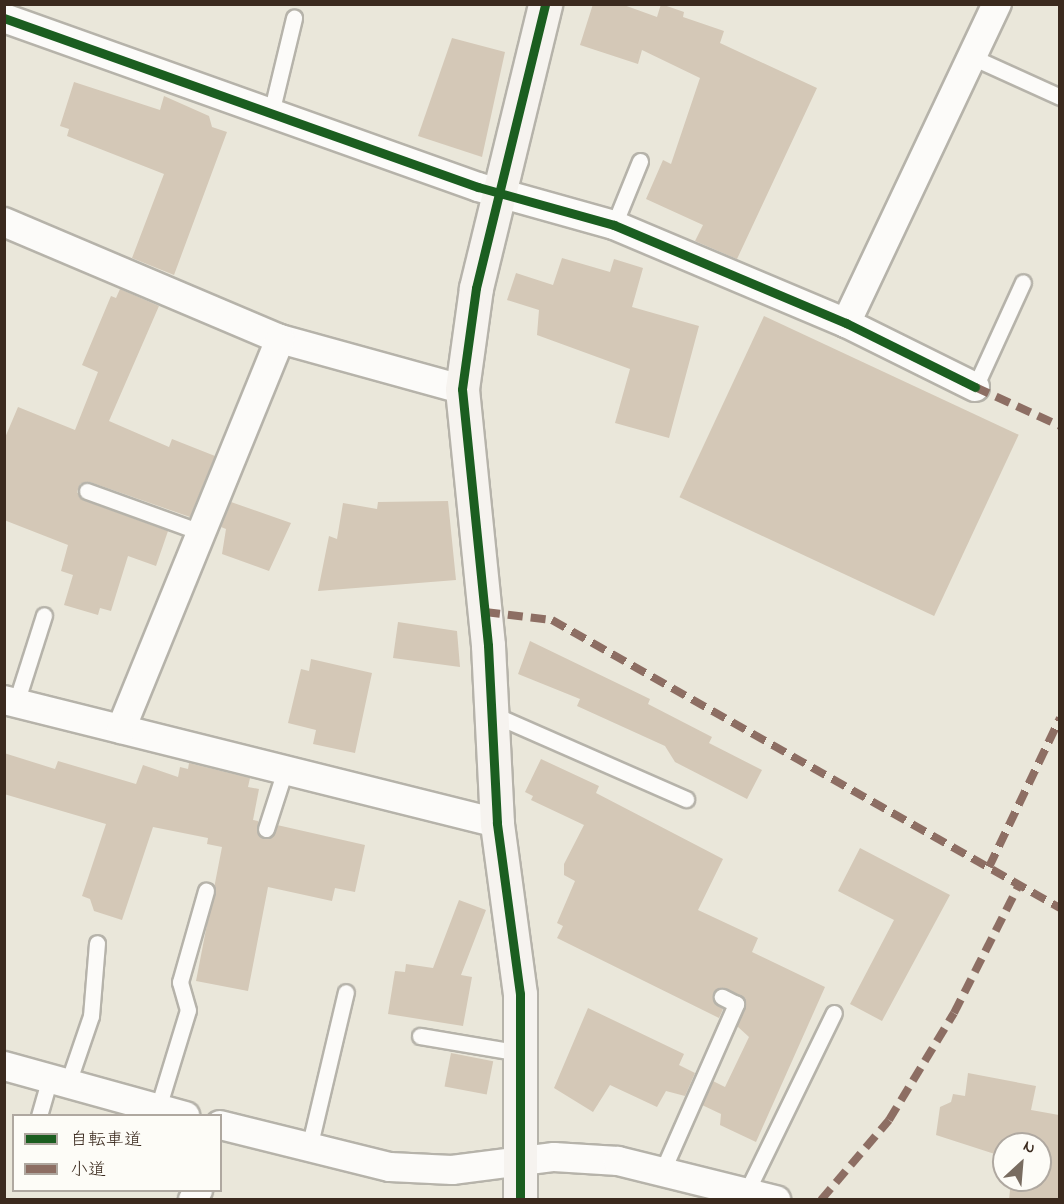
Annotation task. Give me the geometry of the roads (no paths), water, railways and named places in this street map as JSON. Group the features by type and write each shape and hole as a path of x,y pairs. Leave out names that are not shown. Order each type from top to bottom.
{"street":[{"path":"520,1200 520,994 497,823 492,714 462,389 476,288 545,4"},
{"path":"846,322 997,4"},
{"path":"7,13 500,191 614,225 846,322 975,387"},
{"path":"4,222 280,339 462,389"},
{"path":"121,729 280,339"},
{"path":"10,701 497,823"},
{"path":"4,1066 178,1114"},
{"path":"224,1134 309,1148 390,1167 452,1170 554,1157 618,1161 776,1200"}],"lane":[{"path":"272,109 294,18"},
{"path":"972,57 1059,97"},
{"path":"614,225 640,161"},
{"path":"975,387 1023,282"},
{"path":"87,491 200,532"},
{"path":"10,701 44,615"},
{"path":"492,714 686,799"},
{"path":"266,829 285,770"},
{"path":"158,1108 188,1010 180,982 206,891"},
{"path":"40,1114 91,1016 97,943"},
{"path":"309,1148 346,992"},
{"path":"662,1172 736,1004 722,997"},
{"path":"747,1191 834,1013"},
{"path":"420,1036 521,1053"}]}
